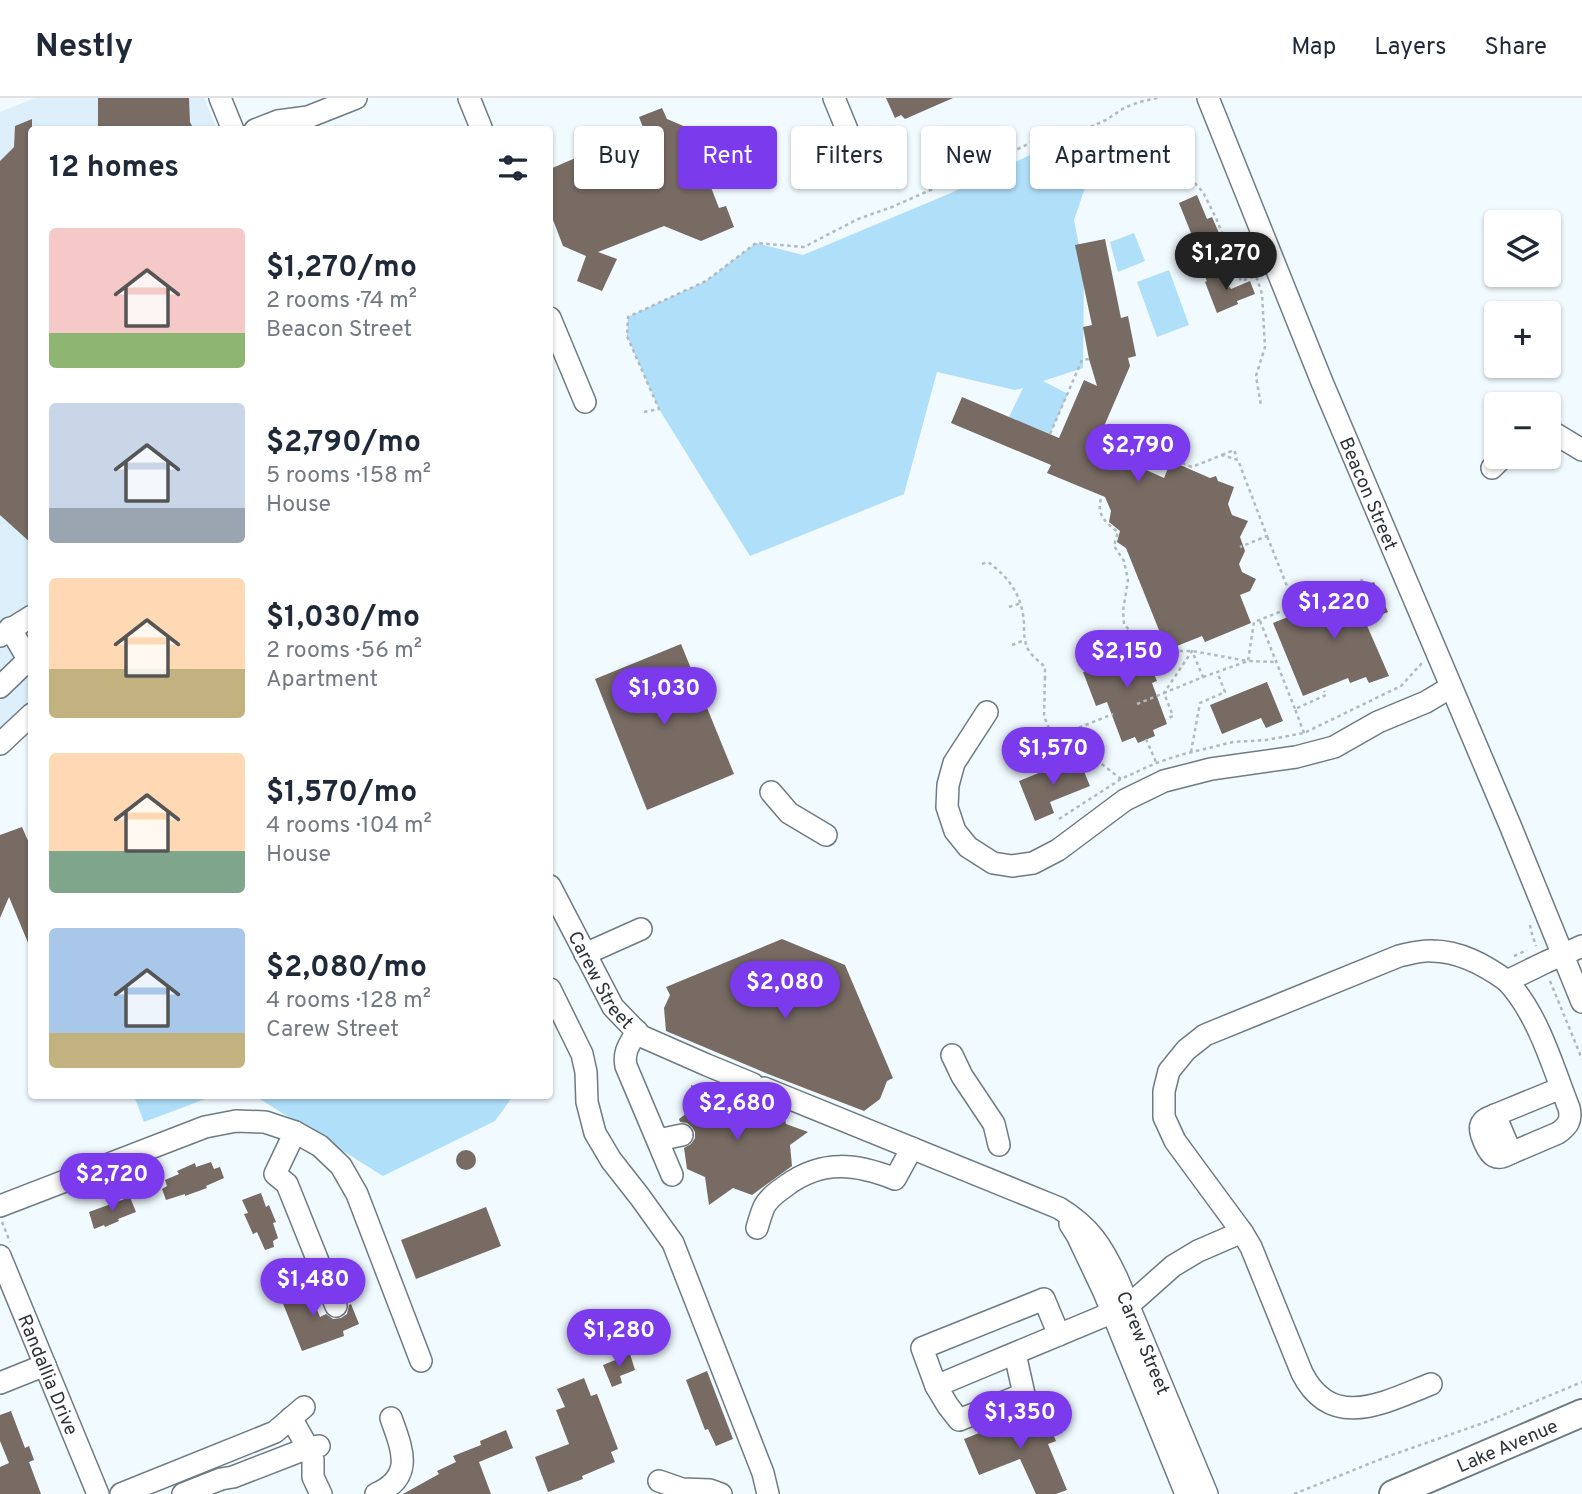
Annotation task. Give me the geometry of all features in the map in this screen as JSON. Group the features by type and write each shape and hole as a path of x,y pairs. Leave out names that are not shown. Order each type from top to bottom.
{"main road":[{"name":"Lake Avenue","path":"1393,1494 1582,1413"}],"street":[{"path":"220,98 231,126"},
{"path":"265,126 278,121 308,117 356,98"},
{"path":"470,98 480,126"},
{"path":"834,98 846,126"},
{"name":"Beacon Street","path":"1208,98 1451,687 1573,951 1582,1002"},
{"path":"553,325 585,402"},
{"path":"1561,437 1582,450"},
{"path":"28,618 5,632 28,659"},
{"path":"0,687 28,663"},
{"path":"987,712 954,763 948,785 947,807 955,831 968,847 993,863 1012,866 1033,863 1058,850 1125,800 1164,781 1211,769 1296,757 1334,747 1378,722 1426,702 1451,687"},
{"path":"0,744 28,718"},
{"path":"771,792 789,813 826,835"},
{"name":"Carew Street","path":"553,895 613,1007 641,1035 707,1065 1059,1208 1120,1310 1207,1494"},
{"path":"585,954 641,929"},
{"path":"1431,1384 1364,1408 1347,1408 1329,1403 1307,1383 1251,1247 1175,1141 1164,1117 1164,1091 1169,1071 1185,1050 1205,1035 1399,956 1431,950 1463,956 1489,968 1507,981 1532,1014 1561,1088 1571,1115 1565,1128 1558,1133 1511,1153 1495,1115 1561,1088"},
{"path":"1507,981 1573,951"},
{"path":"553,995 582,1054 586,1072 587,1102 595,1133 611,1160 673,1243 763,1473 768,1494"},
{"path":"637,1031 624,1057 626,1066 672,1175"},
{"path":"952,1055 962,1076 994,1125 999,1145"},
{"path":"0,1206 205,1127 236,1121 265,1122 295,1132 320,1146 341,1166 357,1194 421,1361"},
{"path":"295,1132 275,1174 287,1184 335,1306"},
{"path":"658,1140 682,1135"},
{"path":"757,1228 765,1206 775,1193 797,1178 817,1169 838,1166 858,1167 895,1179 912,1148"},
{"path":"936,1386 1120,1310 1173,1266 1198,1251 1242,1232"},
{"name":"Randallia Drive","path":"0,1256 98,1494"},
{"path":"1014,1354 1024,1394 959,1420 936,1386 922,1348 1044,1299 1059,1335"},
{"name":"Carew Street","path":"1120,1310 1186,1494"},
{"path":"0,1383 45,1365"},
{"path":"121,1494 275,1432 297,1413 314,1447 313,1477 321,1494"},
{"path":"376,1494 392,1484 403,1466 402,1448 391,1418"},
{"path":"237,1486 314,1447"},
{"path":"224,1452 237,1486"},
{"path":"183,1494 221,1479 237,1486"},
{"path":"659,1481 682,1489 710,1490 722,1494"}],"path":[{"path":"644,412 659,409 627,336 628,317 706,281 756,243 804,247 858,219 935,188 968,170 1032,142 1079,132 1106,120 1124,108 1158,98"},
{"path":"1195,183 1203,192 1216,218 1241,281 1256,276 1262,294 1265,347 1256,376 1261,406"},
{"path":"1050,434 1082,360 1089,359"},
{"path":"1112,447 1161,428 1162,446 1173,460 1192,467 1234,450 1295,607"},
{"path":"1222,454 1238,460"},
{"path":"1101,499 1098,507 1104,522 1118,532 1114,546 1124,561 1128,580 1122,611 1124,624 1144,647 1275,662"},
{"path":"1240,547 1268,536"},
{"path":"982,564 988,562 998,569 1011,583 1021,603 1025,640 1029,651 1045,667 1044,716 1061,758"},
{"path":"1248,661 1254,622 1363,580"},
{"path":"1009,607 1021,603"},
{"path":"1259,620 1304,733"},
{"path":"1012,645 1025,640"},
{"path":"1192,651 1203,677"},
{"path":"1164,693 1192,651"},
{"path":"1137,704 1248,661"},
{"path":"1292,736 1304,733 1401,686 1423,662"},
{"path":"1191,752 1200,703 1225,692 1217,672"},
{"path":"1295,709 1326,695 1324,691"},
{"path":"1164,693 1173,716 1166,719"},
{"path":"1053,738 1113,714"},
{"path":"1063,734 1121,779"},
{"path":"1146,740 1156,763"},
{"path":"1530,924 1582,1059"},
{"path":"1294,1494 1386,1457 1486,1422 1582,1382"}],"shaded area":[{"path":"35,98 204,98 216,126 28,126 28,723 0,734 0,112"},
{"path":"1030,155 1030,189 1085,189 1074,220 1084,271 1083,368 1043,381 1068,394 1050,434 1009,417 1023,388 1015,390 937,372 904,494 750,556 659,409 627,336 628,317 706,281 756,243 803,255 959,189 1016,189 1016,162"},
{"path":"1134,233 1145,261 1118,272 1110,242"},
{"path":"1169,270 1189,325 1157,337 1137,282"},
{"path":"135,1099 205,1099 144,1122"},
{"path":"260,1099 511,1099 495,1121 383,1176"}],"building":[{"path":"98,98 189,98 192,126 98,126"},
{"path":"886,98 953,98 905,119 901,115 895,118"},
{"path":"662,108 667,119 684,126 678,126 678,189 712,189 719,208 726,206 734,227 701,241 664,226 598,252 617,259 602,291 577,281 586,256 563,246 553,220 553,168 574,159 574,189 664,189 664,126 642,126 639,117"},
{"path":"32,119 32,126 28,126 28,540 0,515 0,161 14,147 15,126"},
{"path":"1197,195 1207,219 1212,217 1219,233 1195,243 1179,203"},
{"path":"1105,239 1121,318 1128,316 1136,356 1128,358 1130,366 1102,431 1113,455 1164,478 1171,461 1210,478 1216,476 1218,481 1234,487 1228,504 1232,515 1248,521 1240,537 1245,551 1239,564 1242,572 1256,579 1250,591 1240,595 1251,623 1205,642 1202,636 1167,650 1126,548 1117,542 1120,531 1109,522 1111,511 1105,497 1047,473 1051,465 951,423 962,397 1059,438 1084,380 1097,386 1083,327 1092,325 1075,245"},
{"path":"1217,270 1227,288 1231,289 1250,281 1255,294 1217,313 1204,275"},
{"path":"1374,582 1388,612 1365,621 1389,676 1369,683 1366,677 1350,683 1348,678 1303,696 1273,623"},
{"path":"681,644 734,774 647,810 595,679"},
{"path":"1120,644 1124,652 1133,648 1136,653 1150,648 1158,667 1152,669 1157,681 1152,683 1167,724 1153,730 1155,736 1138,743 1135,737 1122,742 1107,702 1096,706 1083,672 1091,669 1086,657"},
{"path":"1267,682 1283,721 1266,728 1261,718 1222,734 1210,705"},
{"path":"1078,757 1090,786 1050,802 1054,813 1035,821 1019,781"},
{"path":"22,827 28,841 28,943 9,897 0,918 0,835"},
{"path":"782,939 845,965 893,1078 887,1081 880,1099 864,1111 666,1031 664,1008 670,995 666,987"},
{"path":"691,1085 712,1093 720,1088 759,1101 784,1114 786,1124 808,1132 790,1145 792,1166 752,1195 733,1188 709,1205 705,1177 687,1169 684,1148 691,1144 695,1132 679,1119 695,1107"},
{"path":"466,1150 473,1153 476,1160 473,1167 466,1170 459,1167 456,1160 459,1153"},
{"path":"211,1162 214,1169 220,1167 224,1178 206,1186 207,1188 166,1200 162,1189 167,1186 165,1180 195,1163 196,1167"},
{"path":"261,1193 276,1222 273,1223 278,1238 273,1241 274,1247 265,1250 257,1232 253,1234 244,1214 248,1213 242,1200"},
{"path":"130,1197 136,1212 105,1227 104,1225 94,1229 89,1212"},
{"path":"486,1207 501,1246 416,1279 401,1240"},
{"path":"305,1280 320,1317 326,1314 333,1319 341,1318 347,1314 351,1304 359,1324 343,1331 344,1336 302,1351 278,1291"},
{"path":"630,1354 635,1370 620,1376 622,1383 612,1387 603,1365"},
{"path":"707,1371 733,1439 716,1446 708,1429 705,1430 686,1380"},
{"path":"584,1378 591,1396 597,1394 618,1449 611,1452 615,1462 582,1476 583,1479 548,1492 535,1457 569,1444 556,1410 565,1407 557,1389"},
{"path":"1042,1408 1056,1441 1048,1444 1067,1490 1056,1494 1036,1494 1020,1459 979,1475 964,1439"},
{"path":"11,1411 25,1448 29,1446 34,1460 29,1462 41,1494 0,1494 0,1467 9,1463 0,1441 0,1415"},
{"path":"506,1430 513,1448 479,1462 491,1494 403,1494 439,1474 437,1471 456,1462 453,1456 481,1445 480,1441"}]}
